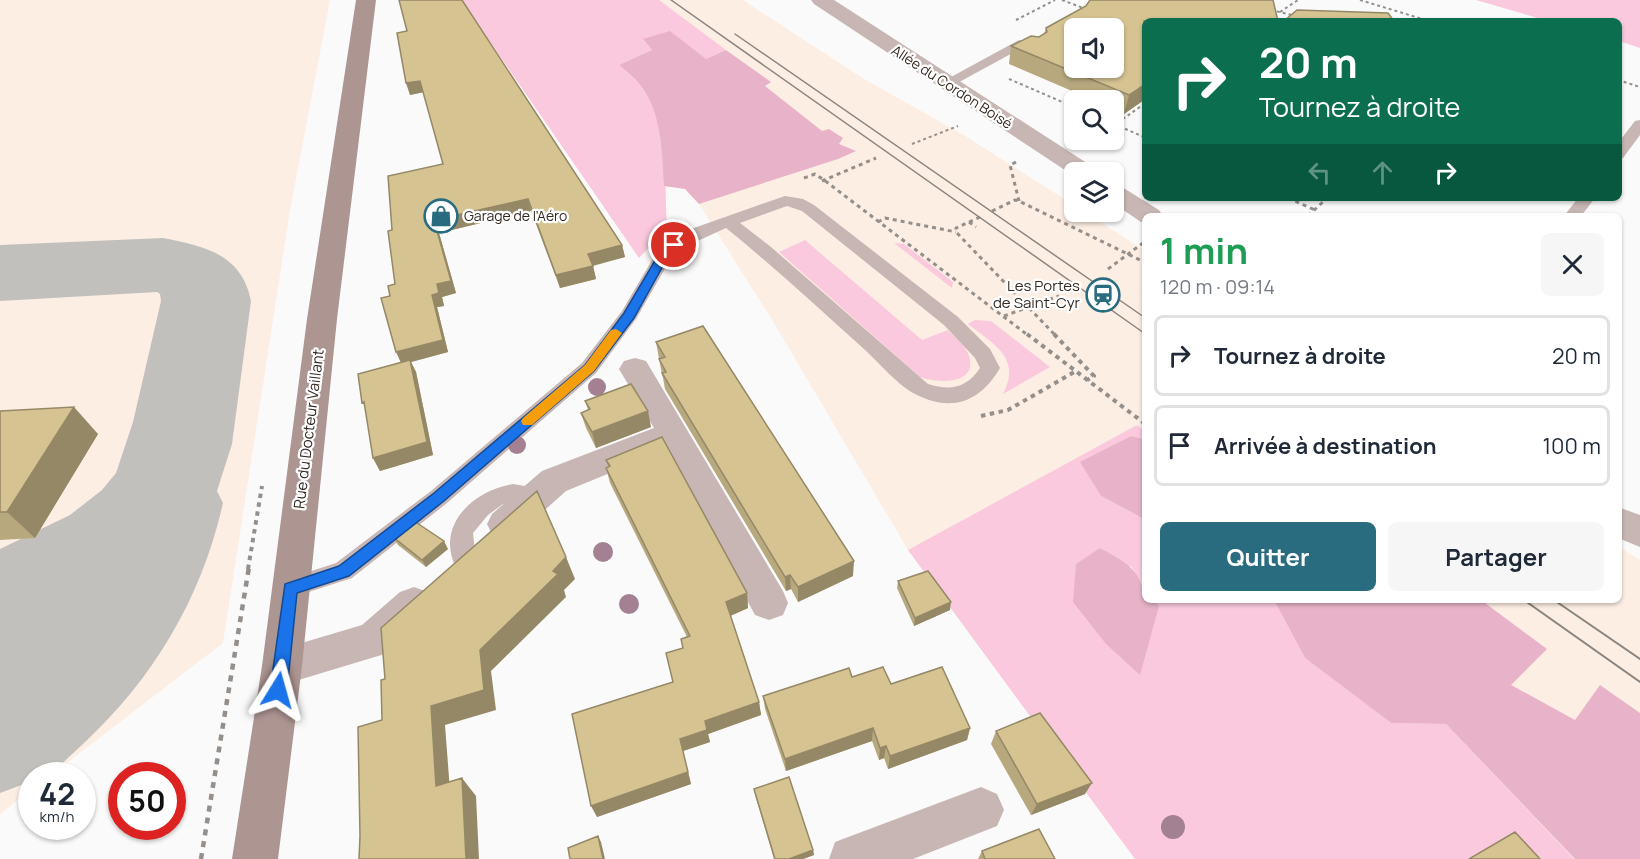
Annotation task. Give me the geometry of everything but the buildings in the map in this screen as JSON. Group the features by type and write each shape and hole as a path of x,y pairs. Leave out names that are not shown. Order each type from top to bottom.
{"main road":[{"name":"Rue du Docteur Vaillant","path":"255,859 282,666 322,319 366,0"}],"street":[{"name":"Allée du Cordon Boisé","path":"820,0 1069,162"},
{"path":"1124,199 1145,213"},
{"path":"635,369 769,603"},
{"path":"282,666 374,640 554,481 674,434"},
{"path":"1622,523 1640,532"},
{"path":"852,859 981,810"}],"lane":[{"path":"947,83 1018,44 1035,50"},
{"path":"1622,149 1640,124"},
{"path":"290,588 344,571 439,497 589,368 629,315 664,255 674,245 697,233 785,201 797,202 808,208 951,321 983,354 990,368 984,379 973,390 957,396 936,394 921,389 765,251 728,222"},
{"path":"1574,213 1584,201"},
{"path":"464,561 461,532 473,513 496,497 511,492 523,493"}],"path":[{"path":"1062,0 1093,12"},
{"path":"1273,17 1298,0"},
{"path":"1360,0 1419,18"},
{"path":"1270,10 1301,16"},
{"path":"978,66 1064,103"},
{"path":"1622,81 1640,87"},
{"path":"1124,118 1142,105"},
{"path":"912,144 957,125 966,131"},
{"path":"1124,129 1142,136"},
{"path":"1006,156 1025,168"},
{"path":"785,201 824,180 876,158"},
{"path":"1016,162 1010,165 1019,201"},
{"path":"824,180 1142,421"},
{"path":"992,211 1019,201 1142,261"},
{"path":"1295,201 1315,210"},
{"path":"1312,213 1324,201"},
{"path":"1003,206 1010,211"},
{"path":"956,232 956,228 980,217"},
{"path":"879,221 885,218 956,232 1094,376 1087,380"},
{"path":"969,222 976,227"},
{"path":"1108,269 1139,246"},
{"path":"1004,316 1059,296"},
{"path":"1017,405 1076,371"}],"shaded area":[{"path":"0,0 330,0 290,210 223,643 68,762 18,762 18,800 0,814"},
{"path":"461,0 659,0 726,50 706,59 643,39 652,50 619,65 637,81 649,99 661,134 664,153 667,228 639,258"},
{"path":"541,0 743,0 864,79 962,134 1064,199 1064,222 1100,222 1142,249 1142,603 1622,603 1622,549 1640,560 1640,859 1135,859 908,550 774,323 699,204 685,189 664,186 661,134"},
{"path":"1476,0 1640,0 1640,48 1622,42 1622,18 1538,18"},
{"path":"670,31 706,59 726,50 771,82 765,86 822,131 829,129 843,138 839,144 856,151 838,159 699,204 685,189 664,186 660,133 653,108 640,85 619,65 652,50 643,39"},
{"path":"805,240 922,340 948,330 968,352 970,366 967,373 954,380 945,381 920,377 779,252"},
{"path":"894,243 904,244 953,282 952,288"},
{"path":"975,320 991,321 1050,367 1003,394 1008,381 1007,361 995,345 968,324"},
{"path":"1137,425 1142,429 1142,439 1131,436 1101,496 1142,518 1142,583 1131,566 1073,602 1159,606 1156,603 1276,603 1305,658 1391,723 1446,724 1574,859 1135,859 908,550"},
{"path":"1131,436 1142,439 1142,518 1101,496 1080,462"},
{"path":"1100,548 1124,562 1136,574 1142,587 1142,603 1156,603 1159,606 1140,675 1106,644 1073,602 1076,564"},
{"path":"1276,603 1485,603 1547,649 1511,685 1575,720 1600,685 1640,713 1640,859 1575,859 1446,724 1391,723 1305,658"}],"taxiway":[{"path":"0,273 163,265 192,275 202,285 206,301 201,340 180,444 166,485 155,504 142,522 111,549 0,607"},
{"path":"0,729 57,683 106,632 127,603 144,573 158,539 168,503"}],"tram line":[{"path":"671,0 1142,332"},
{"path":"735,34 1142,316"},
{"path":"1528,603 1640,682"},
{"path":"1558,603 1640,659"}],"slow traffic":[{"path":"527,421 589,368 616,333"}],"place":[{"name":"Garage de l’Aéro","path":"441,216"},
{"name":"Les Portes de Saint-Cyr","path":"1103,295"}],"route":[{"path":"278,690 290,588 344,571 439,497 589,368 629,315 664,255 674,245"}]}
